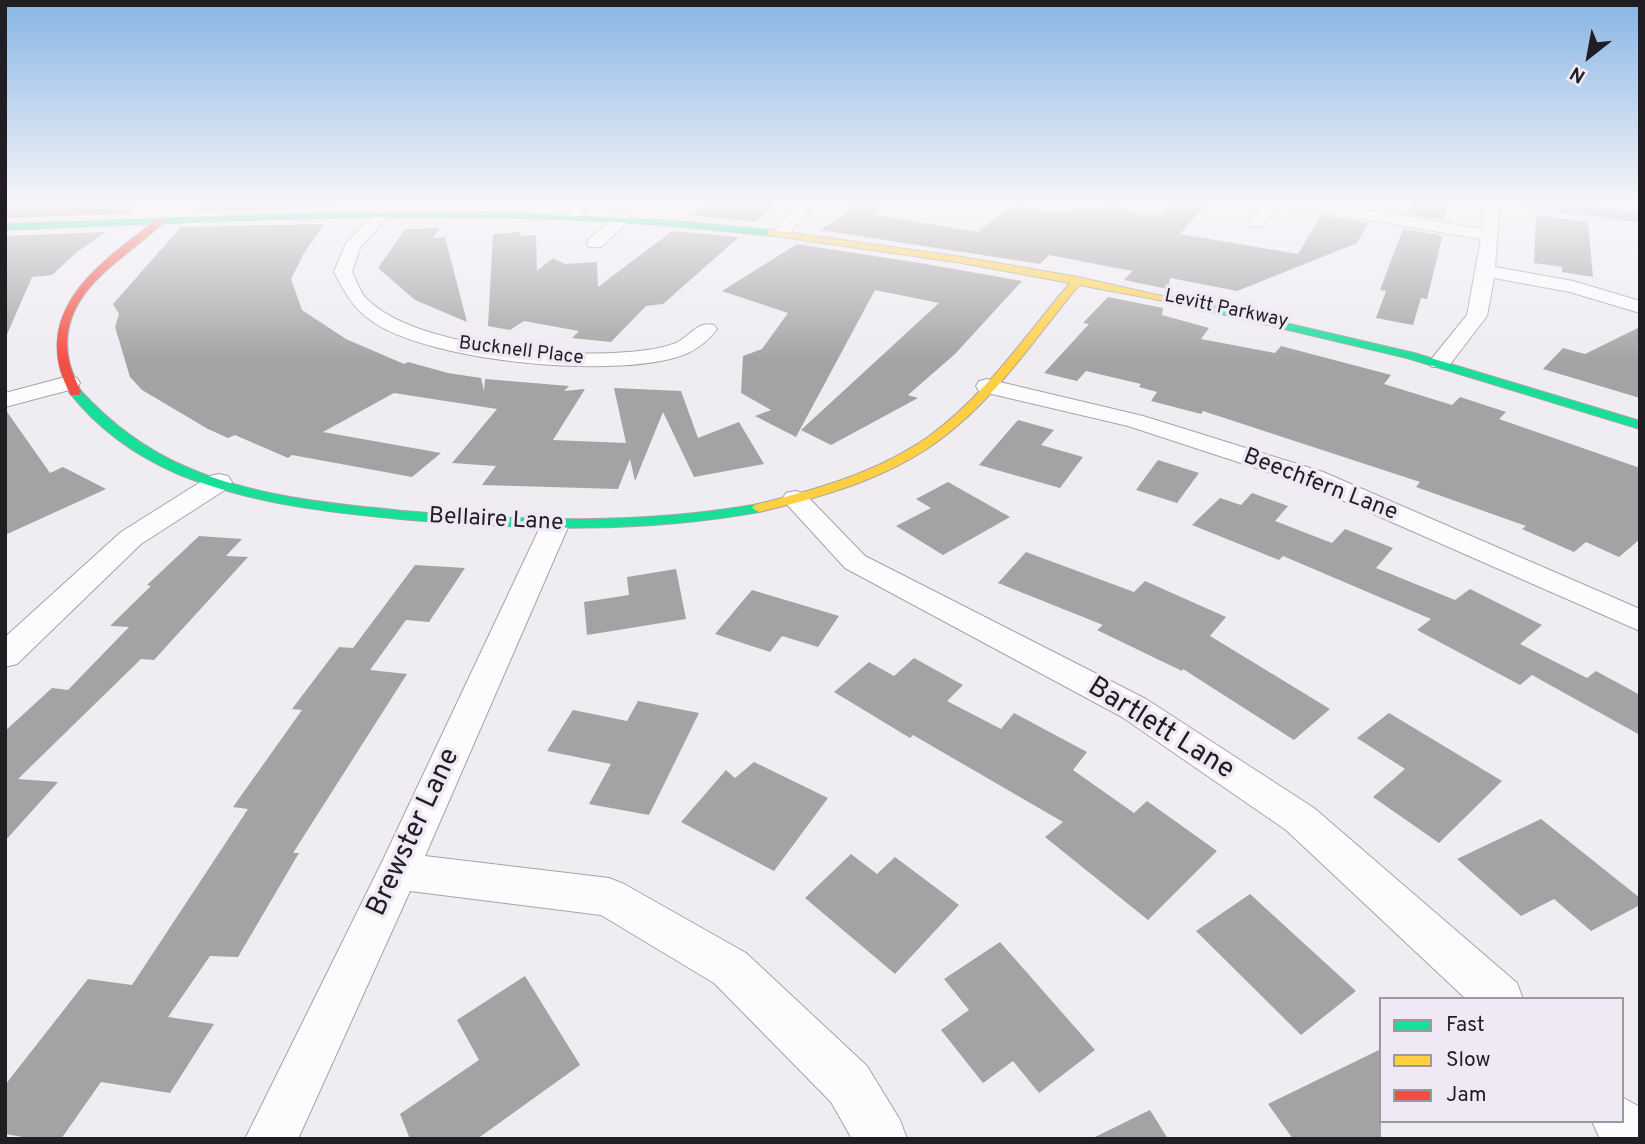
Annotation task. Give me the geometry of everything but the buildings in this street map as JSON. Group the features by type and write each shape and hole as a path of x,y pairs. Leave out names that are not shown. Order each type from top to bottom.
{"street":[{"name":"Bellaire Lane","path":"121,254 89,281 68,308 62,335 62,358 69,383 88,411 124,439 160,460 219,482 299,501 378,514 555,525 693,520 795,499 867,475 937,437 988,386 1078,280"},
{"name":"Bucknell Place","path":"349,254 343,272 358,300 384,320 467,348 578,361 631,360 680,350 708,329"},
{"name":"Levitt Parkway","path":"920,254 1078,280 1237,311 1440,362 1640,425"},
{"path":"1440,362 1477,316 1487,254"},
{"path":"1486,271 1573,287 1640,307"},
{"path":"5,400 69,383"},
{"name":"Beechfern Lane","path":"988,386 1135,421 1314,478 1640,621"},
{"path":"5,656 131,538 219,482"},
{"name":"Bartlett Lane","path":"795,499 855,562 1134,708 1300,820 1498,997"},
{"name":"Brewster Lane","path":"271,1139 398,871 555,525"},
{"path":"398,871 609,897 730,968 849,1084 881,1139"},
{"path":"1620,1123 1634,1139"}],"traffic: fast":[{"path":"1170,299 1410,355 1640,425"},
{"path":"75,392 120,435 152,456 181,470 246,492 314,505 458,520 588,525 674,521 759,508"}],"traffic: slow":[{"path":"922,254 1170,299"},
{"path":"759,508 849,482 893,463 933,439 992,385 1078,280"}],"traffic: jam":[{"path":"75,392 63,363 62,337 68,313 80,292 119,254"}]}
